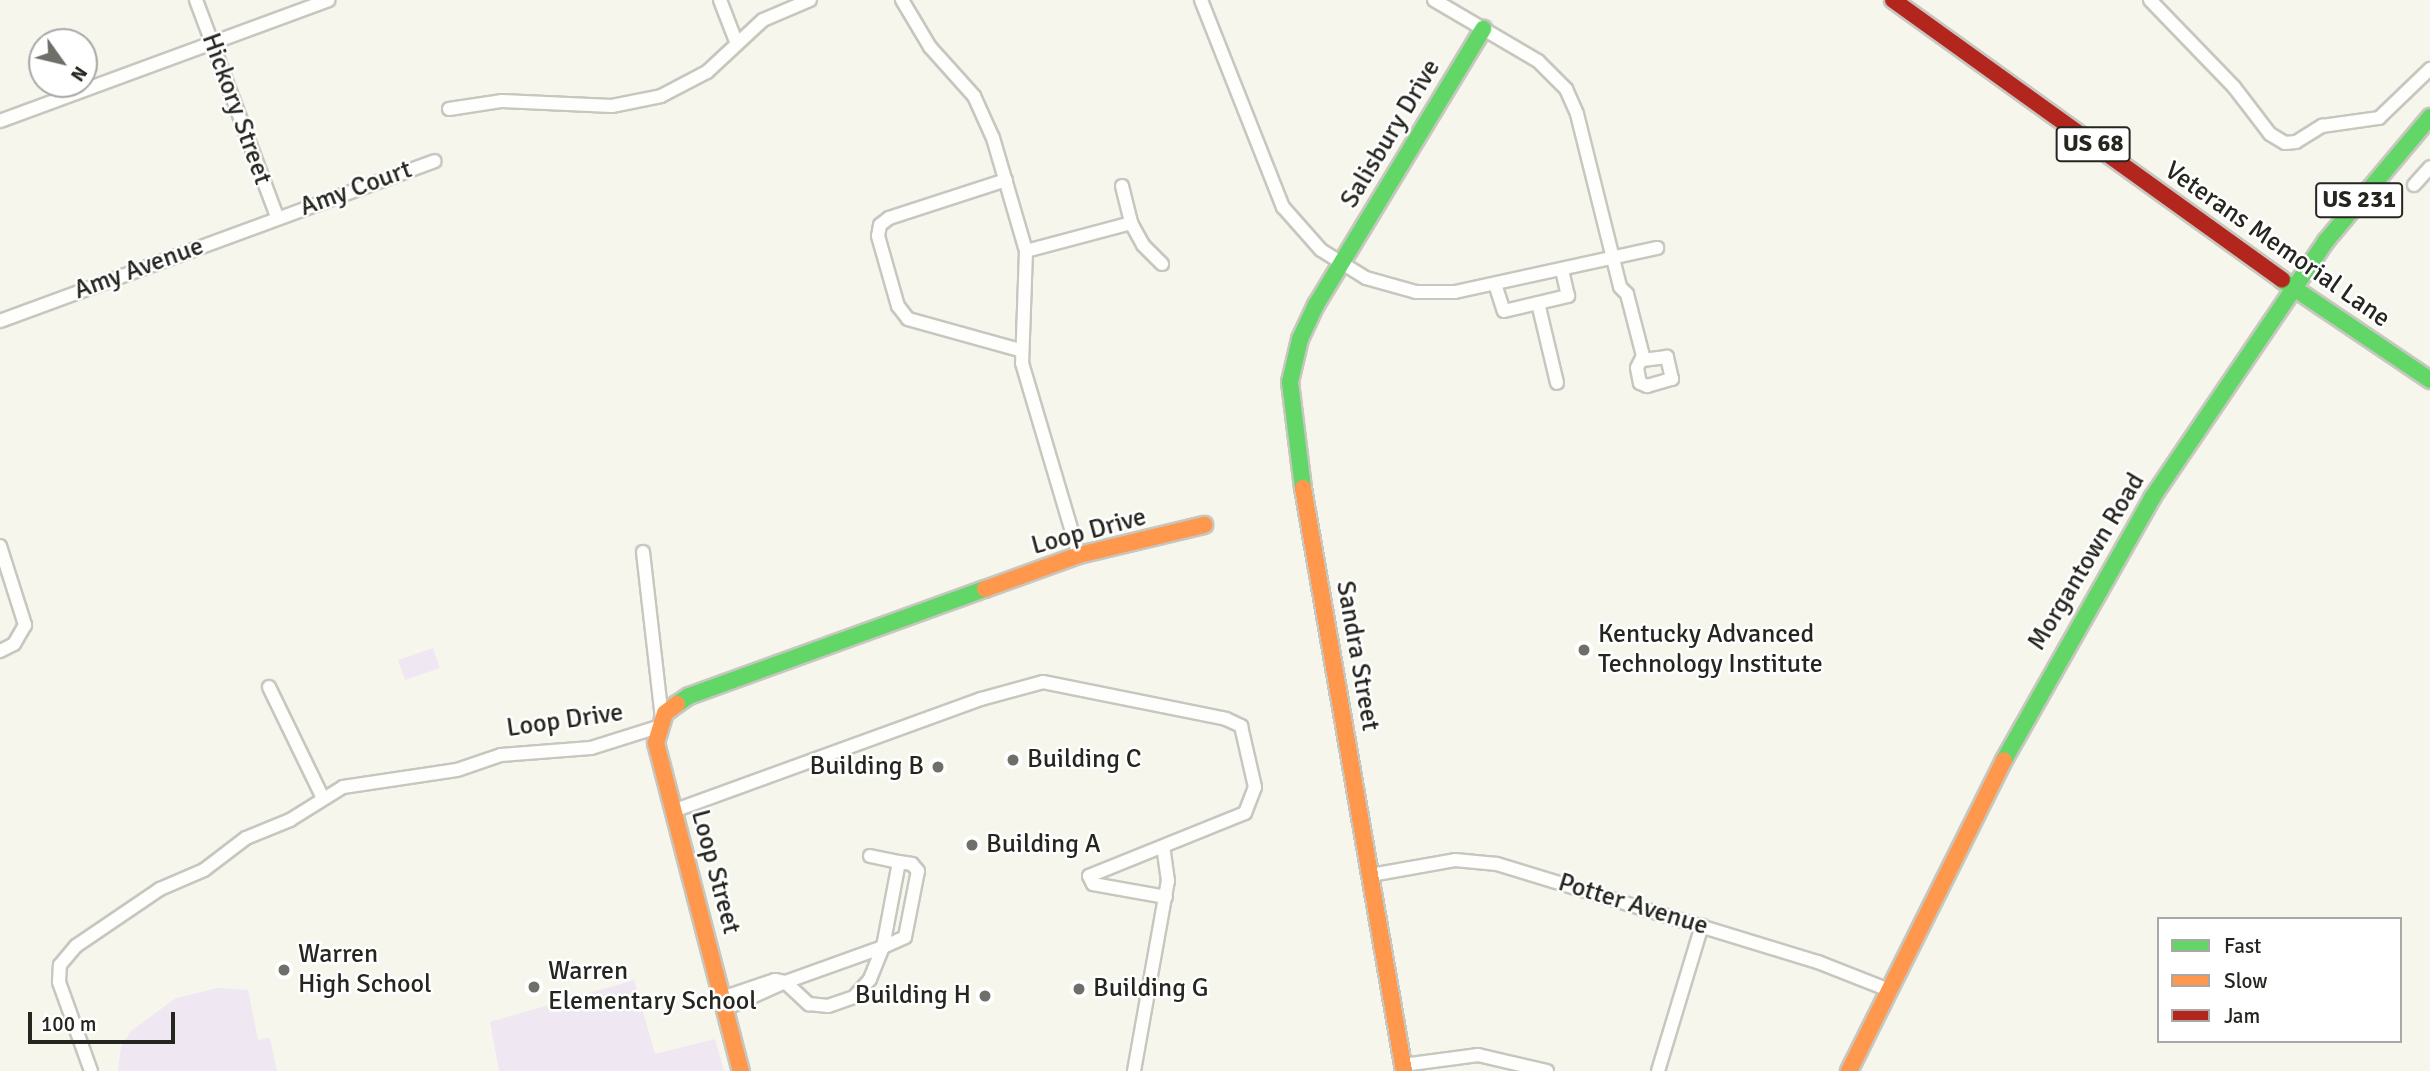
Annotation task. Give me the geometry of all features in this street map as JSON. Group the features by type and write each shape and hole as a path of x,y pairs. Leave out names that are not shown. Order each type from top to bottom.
{"street":[{"name":"Hickory Street","path":"196,0 277,217"},
{"path":"0,121 328,0"},
{"path":"720,0 737,44"},
{"path":"449,109 502,101 579,107 634,103 686,86 763,20 807,0"},
{"path":"902,0 930,47 974,96 1006,180 1026,251 1020,350 1049,465 1079,555"},
{"path":"1201,0 1279,198 1301,230 1342,265 1378,283 1416,292 1443,293 1495,285 1657,248"},
{"path":"1434,0 1538,61 1566,89 1579,121 1620,287 1628,294 1642,360"},
{"name":"Veterans Memorial Lane","path":"1893,0 2293,288 2430,380"},
{"path":"2150,0 2234,87 2270,134 2285,143 2295,142 2322,126 2379,118 2430,69"},
{"name":"Salisbury Drive","path":"1342,265 1483,29"},
{"name":"Morgantown Road","path":"1849,1071 2070,636 2152,498 2293,288 2347,214 2430,117"},
{"name":"Amy Court","path":"277,217 434,161"},
{"path":"2414,186 2430,167"},
{"path":"1006,180 889,218 880,225 878,236 898,306 908,319 1020,350"},
{"path":"1122,186 1131,223 1143,245 1162,264"},
{"name":"Amy Avenue","path":"0,321 277,217"},
{"path":"1026,251 1131,223"},
{"name":"Sandra Street","path":"1342,265 1300,339 1290,398 1403,1068"},
{"path":"1495,285 1504,310 1538,303 1568,296 1562,270"},
{"path":"1538,303 1557,383"},
{"name":"Loop Drive","path":"91,1071 59,982 65,956 160,889 204,870 246,838 290,820 343,787 372,780 451,771 501,755 591,748 660,722 690,696 1079,555 1204,525"},
{"path":"0,546 24,616 19,640 0,651"},
{"path":"643,552 660,722"},
{"path":"673,811 981,699 1043,682 1226,719 1241,726 1255,787 1249,807 1238,818 1088,876 1093,884 1166,897"},
{"path":"269,687 323,798"},
{"name":"Loop Street","path":"660,722 656,743 741,1071"},
{"path":"1134,1071 1166,897 1169,869 1163,846"},
{"path":"724,1004 775,980 785,982 900,943 909,930 919,879 917,867 870,856"},
{"name":"Potter Avenue","path":"1371,875 1455,860 1483,861 1818,962 1889,990"},
{"path":"785,982 809,1004 828,1006 863,989 883,947 899,862"},
{"path":"1658,1071 1702,926"},
{"path":"862,955 874,966"},
{"path":"1403,1068 1449,1057 1487,1056 1547,1071"},
{"path":"1449,1057 1452,1071"}],"shaded area":[{"path":"433,648 440,668 405,680 398,660"},
{"path":"634,980 655,1054 715,1039 724,1071 499,1071 490,1022"},
{"path":"218,988 248,990 258,1040 270,1038 277,1071 118,1071 121,1047 131,1031 176,998"}],"traffic: fast":[{"path":"1303,488 1290,382 1300,339 1316,305 1483,29"},
{"path":"2004,760 2152,498 2326,241 2430,117"},
{"path":"2282,280 2430,380"},
{"path":"677,704 689,696 985,589"}],"traffic: slow":[{"path":"1303,488 1404,1071"},
{"path":"985,589 1079,555 1204,525"},
{"path":"677,704 665,713 656,743 741,1071"},
{"path":"1849,1071 2004,760"}],"traffic: jam":[{"path":"1893,0 2282,280"}],"place":[{"name":"Kentucky Advanced Technology Institute","path":"1584,650"},
{"name":"Building C","path":"1013,760"},
{"name":"Building B","path":"938,767"},
{"name":"Building A","path":"972,845"},
{"name":"Warren High School","path":"284,970"},
{"name":"Warren Elementary School","path":"534,987"},
{"name":"Building G","path":"1079,989"},
{"name":"Building H","path":"985,996"}]}
